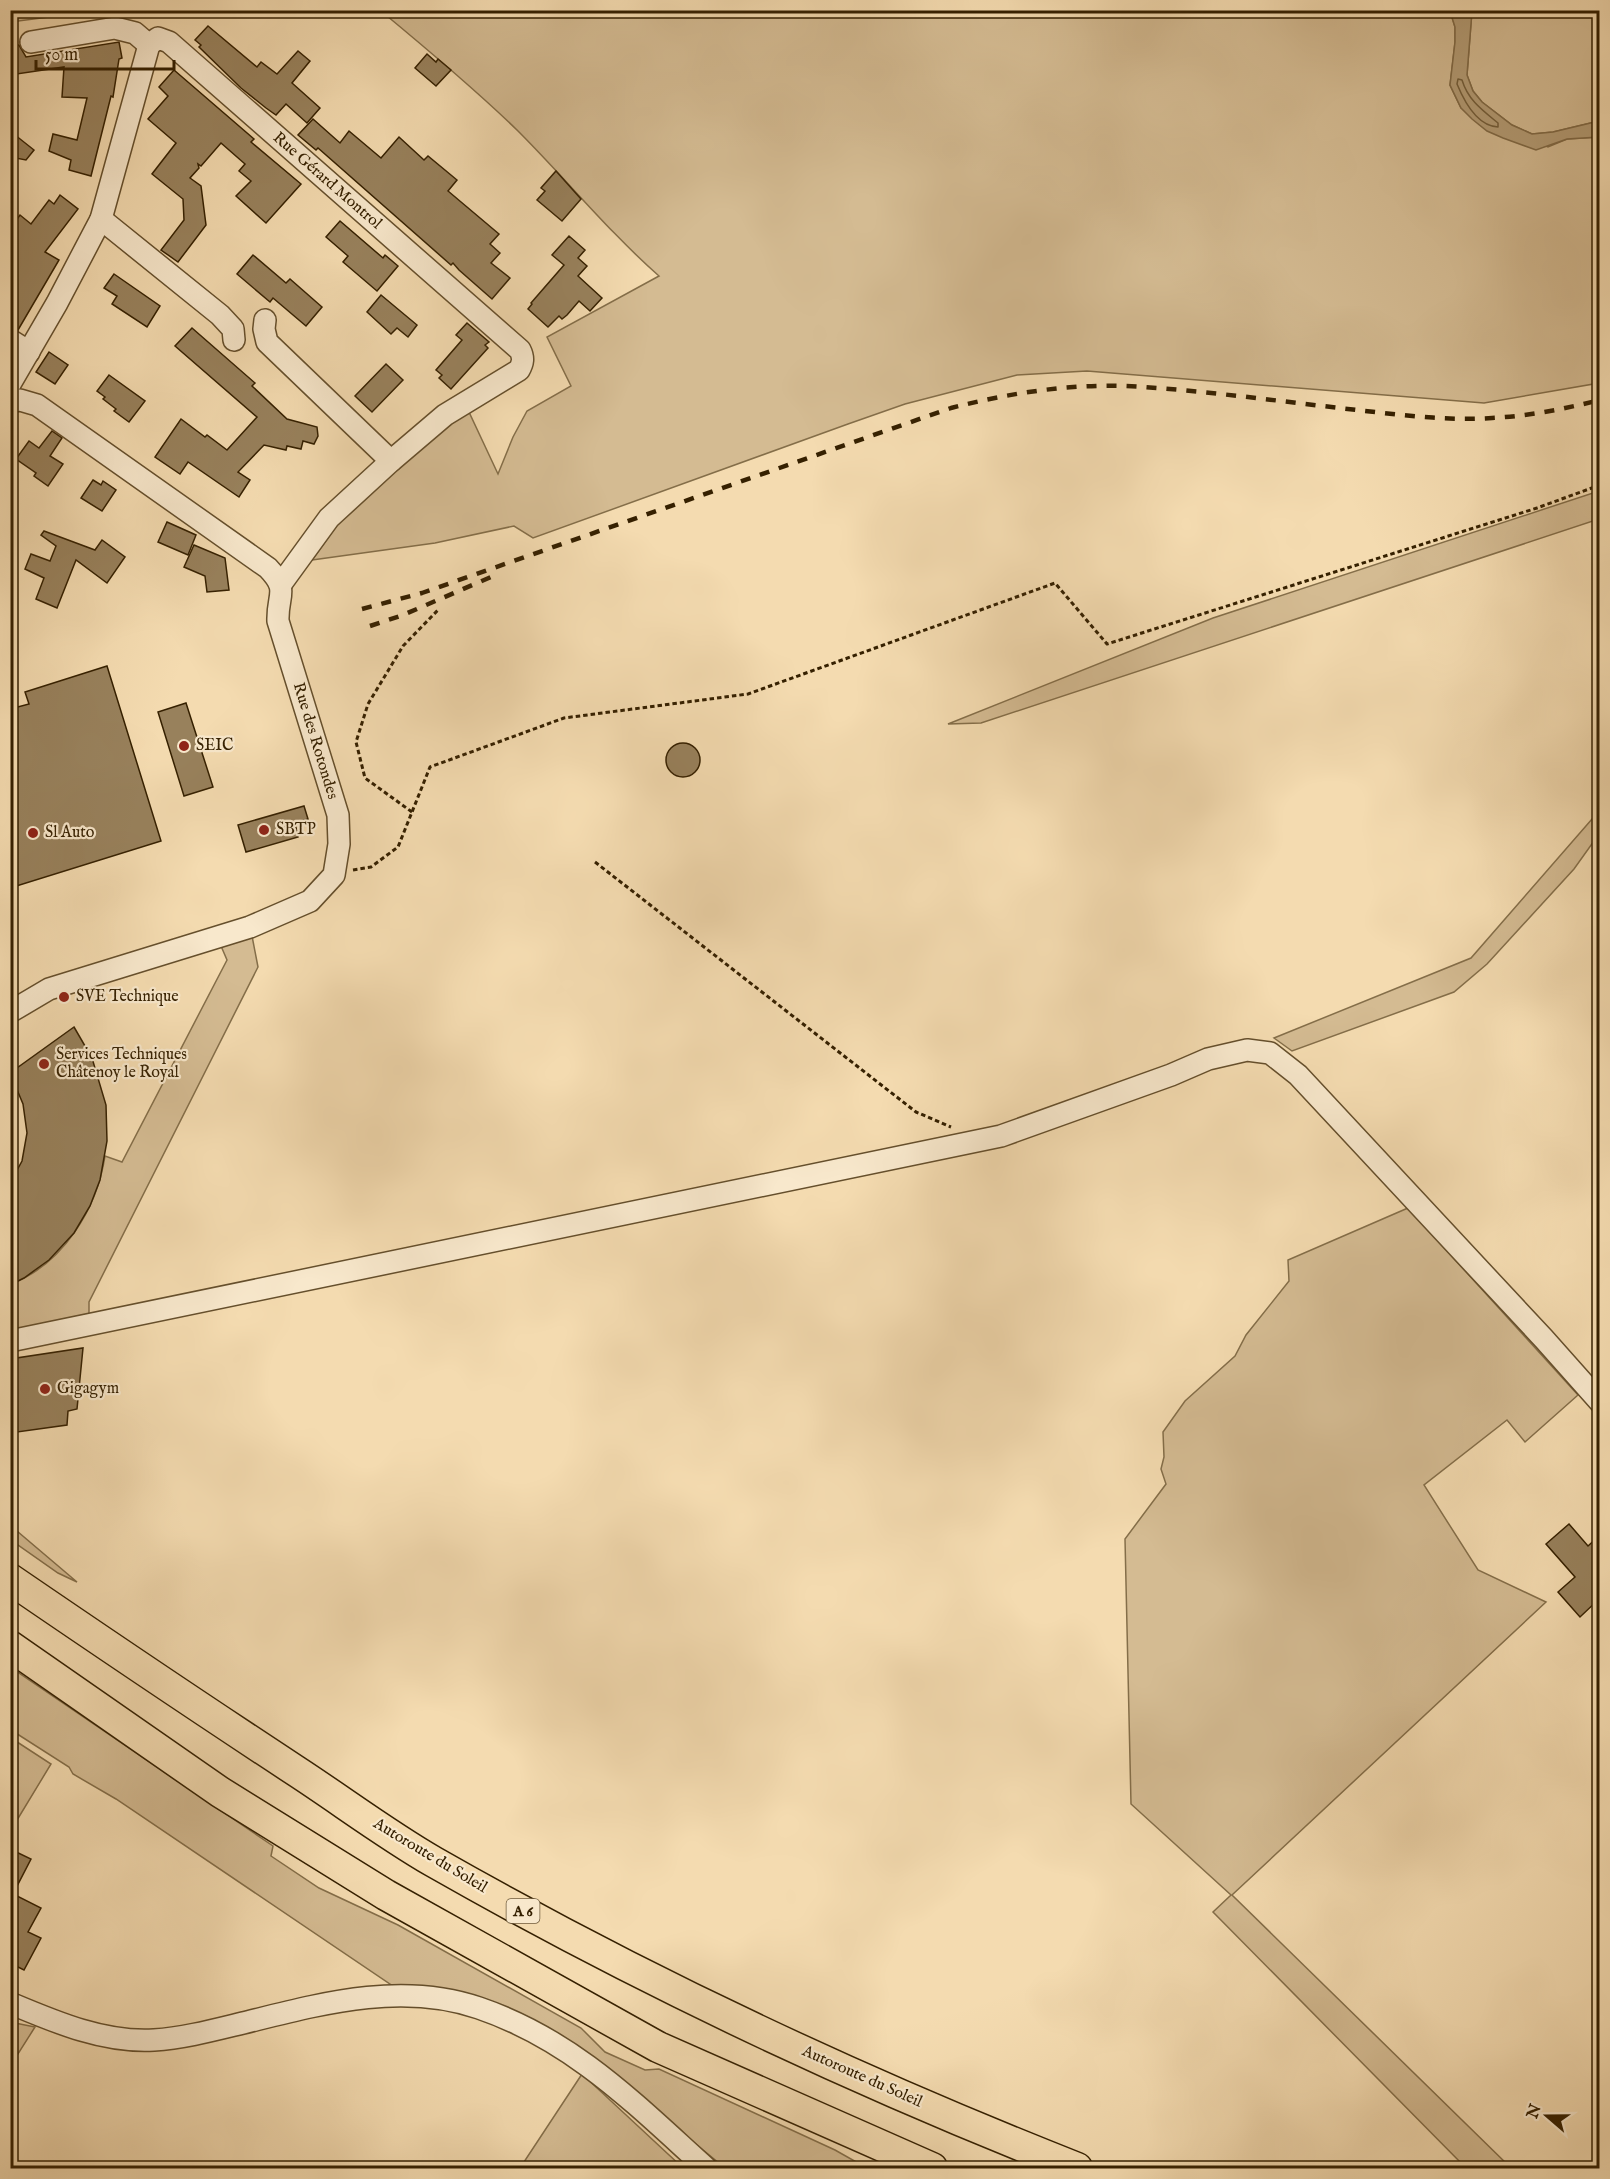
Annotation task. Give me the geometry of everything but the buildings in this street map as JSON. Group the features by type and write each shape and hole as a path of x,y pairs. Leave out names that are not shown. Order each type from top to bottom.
{"highway":[{"name":"Autoroute du Soleil","path":"10,1579 193,1704 431,1860 597,1951 750,2028 1077,2169"},
{"path":"10,1646 220,1792 396,1901 658,2047 932,2169"}],"street":[{"path":"10,384 57,303 101,219 149,45 135,33 116,28 31,42"},
{"name":"Rue Gérard Montrol","path":"149,45 159,39 169,42 520,350 523,361 519,370 445,415 329,518 281,584"},
{"path":"101,219 220,315 233,329 234,340"},
{"path":"266,320 264,329 267,342 391,461"},
{"path":"10,340 29,352"},
{"path":"10,402 20,400 37,405 268,568 281,584"},
{"name":"Rue des Rotondes","path":"281,584 282,593 278,609 281,632 338,815 339,844 334,875"},
{"path":"10,1011 50,989 250,927 281,915 310,901 334,875"},
{"path":"10,1341 1001,1136 1171,1075 1208,1059 1246,1050 1270,1053 1298,1075 1544,1339 1599,1402"},
{"path":"10,2003 65,2026 117,2038 153,2040 200,2034 352,1998 405,1995 451,2001 478,2008 532,2031 575,2055 602,2075 706,2169"}],"path":[{"path":"334,875 371,867 398,847 430,767 564,718 748,694 1055,583 1107,644 1538,508 1599,485"},
{"path":"412,812 366,778 356,742 368,704 403,646 438,610"},
{"path":"595,862 916,1112 960,1131"}],"shaded area":[{"path":"11,10 95,10 95,11 11,22"},
{"path":"381,11 1450,11 1455,27 1455,42 1450,85 1461,108 1548,147 1567,139 1599,137 1599,383 1484,403 1087,371 1017,375 905,404 533,538 514,526 435,543 312,560 348,510 419,447 468,410 498,474 513,437 527,411 571,386 547,337 659,276 622,241 502,115"},
{"path":"1472,11 1599,11 1599,121 1553,132 1532,134 1512,125 1482,102 1473,91 1467,75"},
{"path":"1599,491 1599,519 981,723 948,724 1213,618"},
{"path":"1599,811 1599,834 1574,869 1487,964 1454,992 1292,1051 1274,1038 1471,958"},
{"path":"252,936 258,967 89,1302 89,1318 11,1332 11,1284 30,1275 46,1263 74,1232 94,1196 105,1156 122,1162 227,960 221,946"},
{"path":"1408,1208 1578,1395 1525,1442 1507,1420 1424,1485 1478,1570 1546,1602 1232,1895 1511,2168 1466,2168 1213,1912 1231,1895 1131,1804 1125,1539 1166,1484 1161,1469 1164,1457 1163,1432 1185,1401 1235,1356 1246,1335 1289,1281 1288,1260"},
{"path":"10,1526 77,1582 58,1573 11,1540"},
{"path":"10,1667 273,1846 271,1856 319,1888 398,1925 581,2028 605,2052 645,2070 659,2069 835,2150 867,2168 725,2168 573,2043 532,2021 393,1986 116,1799 73,1774 69,1767 11,1730"},
{"path":"11,1738 51,1764 11,1830"},
{"path":"15,2023 35,2027 11,2065 11,2038"},
{"path":"582,2074 683,2168 520,2168"}],"water":[{"path":"1450,11 1472,11 1467,75 1473,91 1482,102 1512,125 1532,134 1553,132 1599,121 1599,137 1567,139 1536,150 1487,131 1472,119 1461,108 1450,85 1455,27"}],"railway":[{"path":"362,609 422,593 951,408 998,397 1071,387 1144,387 1224,394 1407,416 1458,419 1519,416 1600,400"},
{"path":"370,626 403,615 491,577"}],"place":[{"name":"SEIC","path":"184,746"},
{"name":"SBTP","path":"264,830"},
{"name":"Sl Auto","path":"33,833"},
{"name":"SVE Technique","path":"64,997"},
{"name":"Services Techniques Châtenoy le Royal","path":"44,1064"},
{"name":"Gigagym","path":"45,1389"}]}
